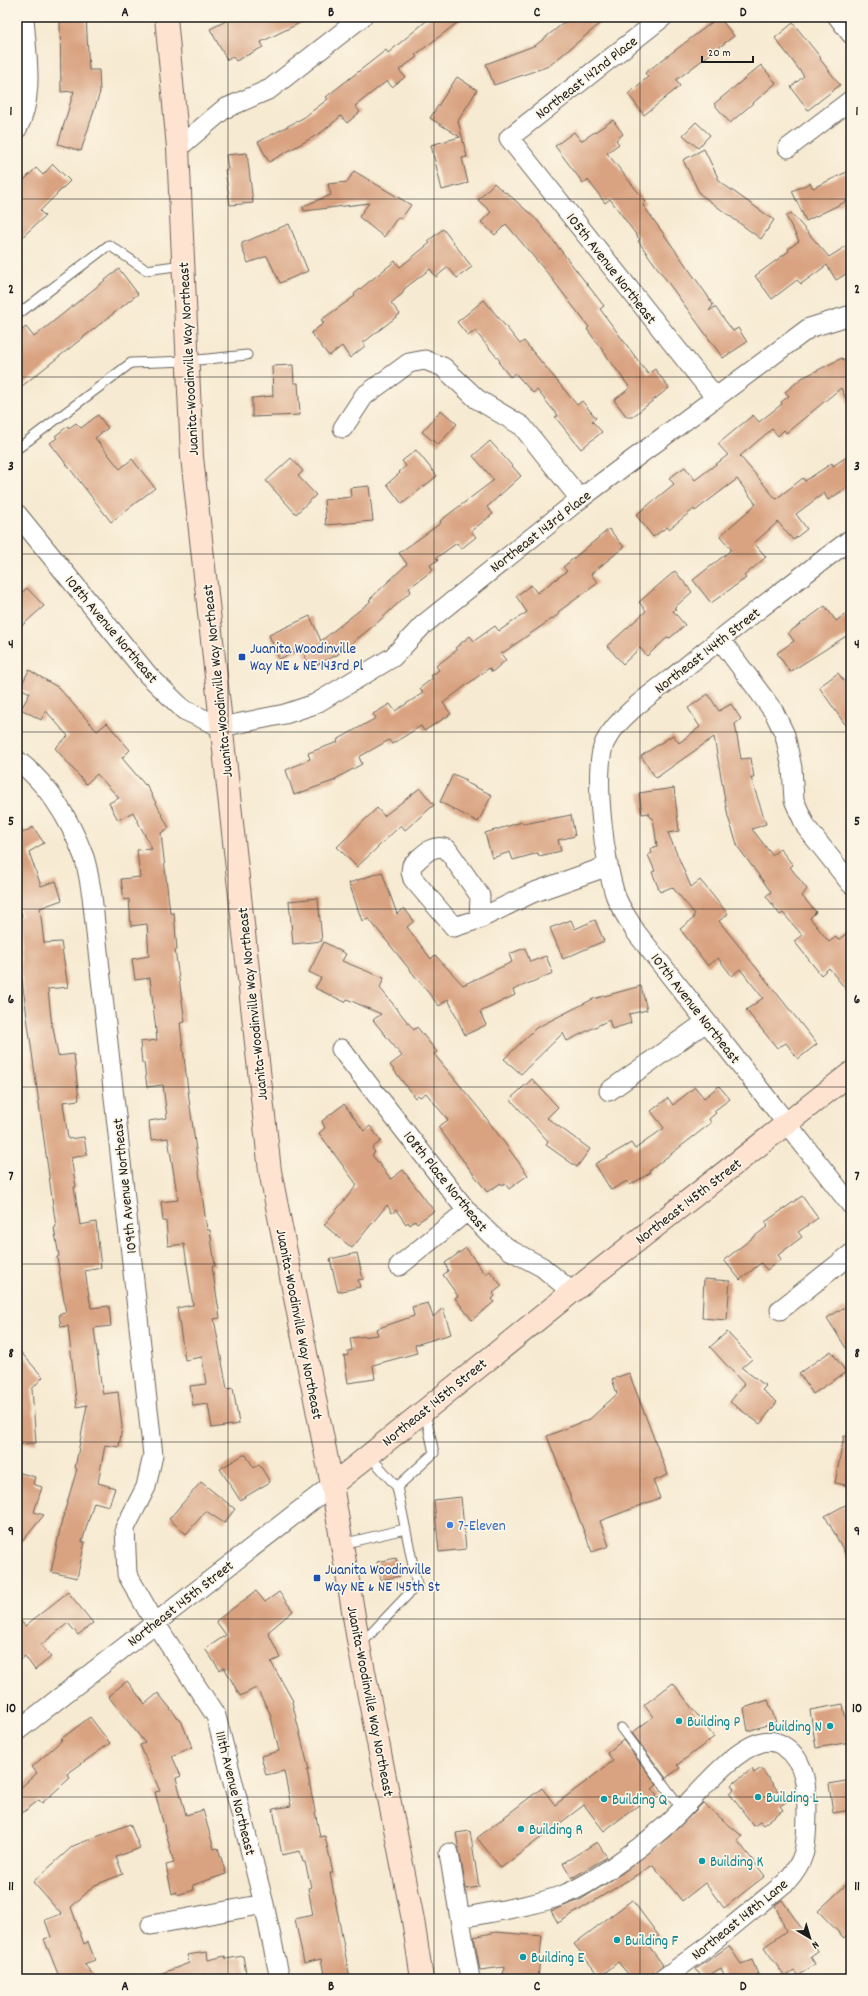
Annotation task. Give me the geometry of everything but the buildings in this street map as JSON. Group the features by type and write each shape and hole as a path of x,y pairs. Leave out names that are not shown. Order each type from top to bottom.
{"main road":[{"name":"Juanita-Woodinville Way Northeast","path":"166,17 178,148 192,457 270,1171 332,1485 359,1646 413,1920 422,1979"},
{"name":"Northeast 145th Street","path":"332,1485 572,1292 788,1124 851,1073"}],"street":[{"path":"17,130 22,121 28,88 24,17"},
{"name":"Northeast 142nd Place","path":"509,138 662,17"},
{"path":"838,17 851,34"},
{"path":"178,148 224,109 270,89 357,18"},
{"path":"788,148 851,100"},
{"name":"105th Avenue Northeast","path":"509,138 716,398"},
{"name":"Northeast 143rd Place","path":"222,727 285,714 315,704 393,658 423,625 580,499 809,328 851,315"},
{"path":"343,428 364,396 409,363 425,360 443,367 477,399 522,426 580,499"},
{"name":"108th Avenue Northeast","path":"20,526 148,675 184,710 222,727"},
{"name":"Northeast 144th Street","path":"598,784 600,761 605,742 625,716 720,639 851,538"},
{"path":"720,639 774,712 785,735 792,768 794,800 806,827 851,884"},
{"name":"109th Avenue Northeast","path":"17,760 30,770 64,813 84,858 92,896 153,1455 146,1487 125,1528 127,1574 155,1623"},
{"name":"107th Avenue Northeast","path":"598,784 608,866 616,897 635,931 851,1205"},
{"path":"479,919 532,893 608,866"},
{"path":"609,1091 706,1022"},
{"name":"108th Place Northeast","path":"341,1049 467,1210 491,1235 510,1250 542,1267 572,1292"},
{"path":"399,1266 467,1210"},
{"path":"780,1310 851,1254"},
{"name":"Northeast 145th Street","path":"17,1731 332,1485"},
{"name":"111th Avenue Northeast","path":"155,1623 216,1716 264,1904 280,1979"},
{"name":"Northeast 148th Lane","path":"663,1979 708,1946 786,1882 797,1870 803,1858 806,1838 807,1796 800,1766 790,1750 776,1741 763,1742 750,1747 729,1762 682,1809"},
{"path":"460,1918 539,1902 564,1894 586,1884 662,1829 682,1809"},
{"path":"449,1853 470,1979"},
{"path":"151,1925 264,1904"}],"lane":[{"path":"17,315 110,245 146,270 183,265"},
{"path":"17,449 131,363 188,361 247,354"},
{"path":"397,1487 434,1453 424,1411"},
{"path":"359,1646 417,1585 397,1487 369,1455"},
{"path":"342,1544 405,1529"},
{"path":"621,1728 682,1809"}],"place":[{"name":"Juanita Woodinville Way NE & NE 143rd Pl","path":"242,657"},
{"name":"7-Eleven","path":"450,1525"},
{"name":"Juanita Woodinville Way NE & NE 145th St","path":"317,1578"},
{"name":"Building P","path":"679,1721"},
{"name":"Building N","path":"830,1726"},
{"name":"Building L","path":"758,1797"},
{"name":"Building Q","path":"604,1799"},
{"name":"Building R","path":"521,1829"},
{"name":"Building K","path":"702,1861"},
{"name":"Building F","path":"617,1940"},
{"name":"Building E","path":"523,1957"}]}
